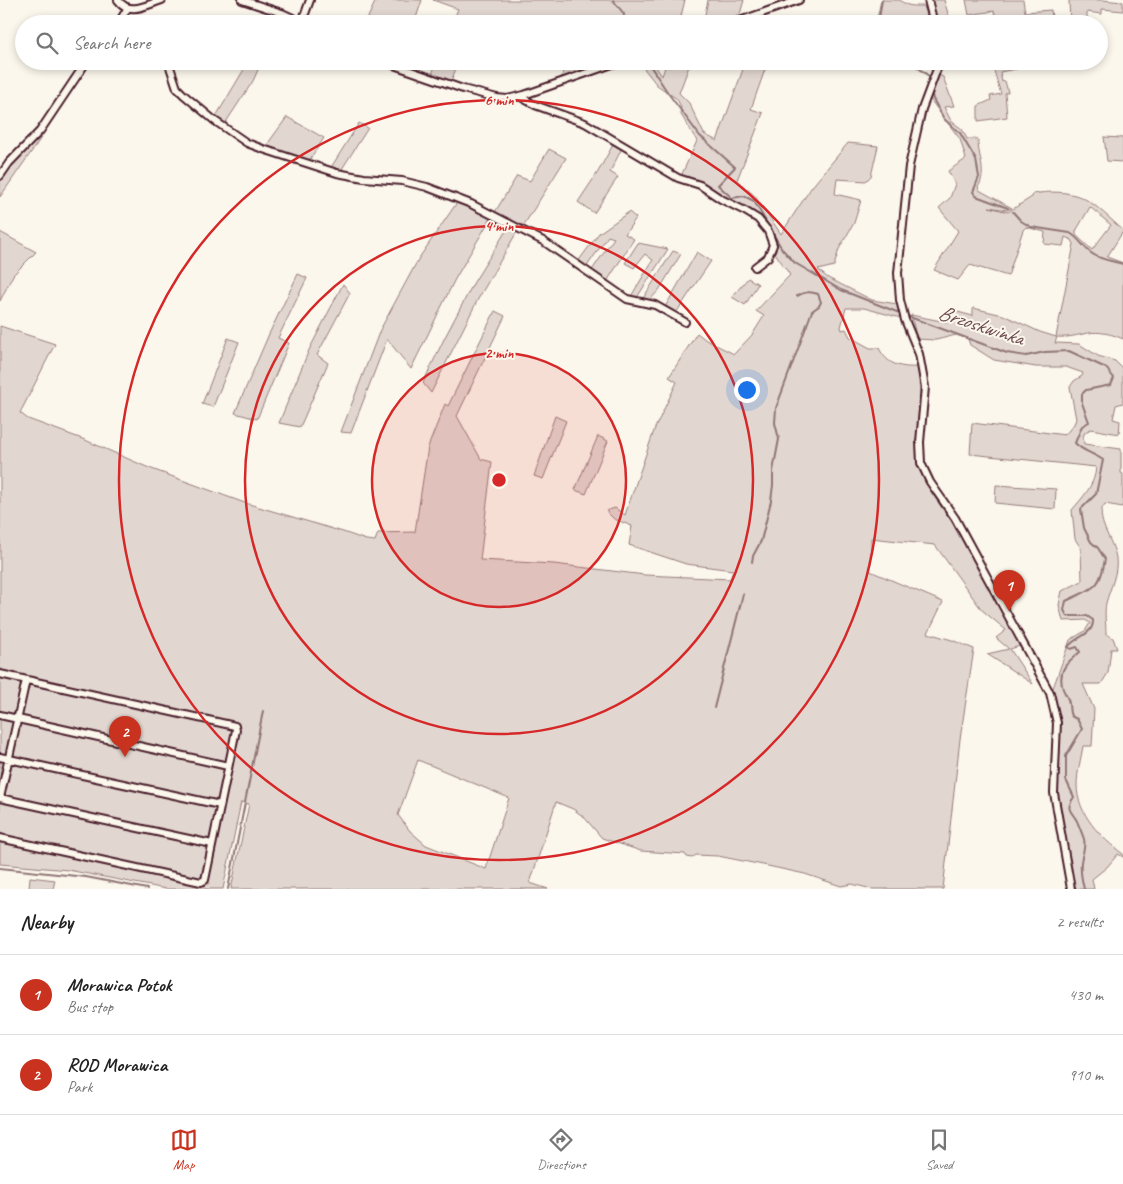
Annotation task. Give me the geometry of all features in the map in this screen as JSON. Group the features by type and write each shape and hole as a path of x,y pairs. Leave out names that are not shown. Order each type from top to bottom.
{"street":[{"path":"118,0 127,9 137,9 162,0"},
{"path":"242,0 286,15"},
{"path":"306,15 310,0"},
{"path":"756,15 798,0"},
{"path":"928,0 932,15"},
{"path":"124,15 127,9"},
{"path":"0,176 9,163 40,131 81,70"},
{"path":"171,70 177,88 184,95 215,122 248,143 338,173 364,178 402,180 427,187 471,204 543,241 626,299 650,303 686,322"},
{"path":"407,70 452,86 491,97 507,99 595,70"},
{"path":"937,70 922,110 908,172 898,273 898,290 902,308 919,354 925,387 920,442 921,463 930,482 955,518 1050,694 1057,723 1054,793 1071,889"},
{"path":"519,96 535,105 585,124 678,178 700,185 758,219 768,231 773,245 768,258 755,267"},
{"path":"0,674 235,726 236,730 205,880 201,882 0,838"},
{"path":"26,680 0,798 212,844"},
{"path":"0,715 228,766"},
{"path":"0,757 220,805"}],"shaded area":[{"path":"376,0 422,0 417,15 369,15"},
{"path":"433,0 685,0 681,15 456,15 458,9"},
{"path":"708,0 744,0 740,14 737,15 705,15"},
{"path":"881,0 900,0 908,5 924,6 926,15 878,15"},
{"path":"931,0 944,0 948,15 935,15"},
{"path":"966,0 1023,0 1025,12 1051,10 1052,15 996,15 994,11 969,15"},
{"path":"1069,0 1123,2 1123,11 1102,9 1102,14 1087,12 1087,15 1070,15"},
{"path":"244,70 258,70 253,81 224,125 215,118"},
{"path":"434,70 455,70 451,81 432,74"},
{"path":"564,70 583,70 561,79"},
{"path":"645,70 658,70 662,76 664,70 688,70 679,93 689,103 704,134 717,141 743,70 765,70 751,109 763,113 737,180 755,196 781,234 811,188 848,143 878,146 871,176 866,181 837,179 835,194 861,200 854,223 839,249 834,266 818,270 828,278 872,300 897,304 901,318 864,308 846,308 841,327 842,330 846,329 850,337 870,348 879,348 890,362 900,366 918,367 920,393 917,458 920,468 935,498 960,534 1020,646 1010,649 1033,684 987,654 1009,649 996,638 1006,630 982,610 935,545 871,538 870,571 943,602 928,633 974,649 960,739 943,889 872,889 852,884 841,886 805,874 718,856 696,855 692,858 687,857 685,854 641,851 602,838 584,817 573,809 556,802 530,883 548,889 231,889 249,804 241,802 223,889 166,889 68,870 0,864 0,326 55,344 20,413 28,419 85,440 149,468 242,502 366,540 375,541 378,533 415,532 428,447 445,404 448,406 495,311 505,316 457,416 481,459 492,462 480,560 554,564 645,575 730,579 733,570 686,564 629,545 632,526 614,519 606,511 615,508 625,515 655,428 677,382 669,377 697,333 706,340 734,354 752,335 764,316 756,311 790,275 775,253 775,245 769,229 703,183 681,176 697,141 680,113 681,107 677,99 657,85","holes":["418,760 509,798 486,869 426,845 410,831 398,815"]},
{"path":"1011,70 1000,72 1002,82 1005,81 1008,92 1005,93 1007,117 978,121 978,106 991,100 990,96 1001,94 994,71"},
{"path":"939,75 943,77 954,106 944,107 951,121 962,129 967,139 978,139 982,169 979,190 1012,208 1007,210 989,207 1008,212 1032,197 1033,194 1065,193 1088,201 1123,230 1123,234 1107,257 1123,263 1123,339 1106,333 1092,332 1069,337 1057,337 1055,343 1079,344 1098,356 1115,361 1123,369 1123,403 1116,405 1113,419 1120,421 1119,434 1091,429 1085,432 1083,437 1084,444 1121,449 1121,473 1123,474 1123,507 1105,504 1101,516 1116,558 1115,575 1106,603 1105,614 1106,634 1113,638 1117,649 1111,649 1108,673 1101,684 1083,684 1094,709 1092,746 1083,746 1077,785 1081,806 1086,815 1099,833 1123,854 1123,857 1118,854 1107,867 1092,879 1094,889 1076,889 1058,801 1059,715 1052,691 1070,640 1085,631 1090,623 1085,620 1063,621 1059,605 1062,591 1082,581 1081,548 1075,539 1072,510 1091,485 1096,467 970,454 972,423 1065,435 1076,419 1070,387 1083,373 1066,367 1036,367 994,360 970,345 968,339 956,335 936,340 917,339 911,315 946,322 950,310 973,316 973,308 1003,315 1040,332 1056,337 1074,244 1072,240 1065,237 1063,246 1044,244 1045,232 1026,227 1023,230 1008,276 970,265 958,280 934,270 958,231 939,208 950,198 955,184 948,171 966,159 960,139 929,98","holes":["1090,207 1111,225 1092,250 1076,235 1076,231"]},
{"path":"287,117 324,138 308,162 268,149 266,146"},
{"path":"359,123 368,128 340,172 330,169"},
{"path":"39,133 43,135 0,197 0,179"},
{"path":"1104,137 1123,138 1123,162 1107,161"},
{"path":"614,143 622,148 610,172 618,177 594,213 578,202"},
{"path":"549,149 566,158 522,228 495,212 517,176 530,181"},
{"path":"458,201 492,216 455,279 411,369 387,339 351,433 341,432 380,330 419,258"},
{"path":"629,212 636,218 625,234 634,239 606,283 590,273 614,238 608,236 585,269 577,263 599,233"},
{"path":"509,226 518,230 477,301 431,393 423,383 474,282"},
{"path":"0,232 36,252 13,275 0,301"},
{"path":"638,243 668,249 636,299 630,298 653,260 645,254 634,268 625,263"},
{"path":"673,251 681,254 659,290 649,301 642,300"},
{"path":"697,252 711,261 676,313 665,307"},
{"path":"298,274 307,278 278,338 289,343 257,419 235,413 269,334"},
{"path":"748,278 758,284 745,305 732,297"},
{"path":"343,284 350,293 317,355 328,363 300,427 279,423 309,350"},
{"path":"228,338 239,342 213,407 202,404"},
{"path":"555,416 566,421 543,479 534,476"},
{"path":"598,436 608,441 586,494 575,490"},
{"path":"996,485 1056,489 1055,509 995,503"},
{"path":"30,877 55,880 53,889 29,889"}],"waterway":[{"name":"Brzoskwinka","path":"613,0 624,15"},
{"path":"880,15 882,0"},
{"name":"Brzoskwinka","path":"653,70 700,136 735,167 718,185 732,198 744,196 754,201 782,249 795,263 841,290 902,314"},
{"path":"921,70 930,77"},
{"path":"935,83 933,99 944,119 960,133 976,160 979,177 973,192 976,196 1008,208"},
{"path":"1013,212 1021,221 1031,227 1070,233 1088,251 1102,259 1123,264"},
{"path":"752,562 761,541 771,501 773,471 779,439 775,423 776,408 812,311 821,302 818,294 815,293 807,292 797,296"},
{"name":"Brzoskwinka","path":"907,316 1007,353 1026,356 1045,352 1069,351 1106,368 1114,378 1111,385 1086,390 1082,394 1082,403 1089,422 1082,426 1075,443 1103,460 1096,494 1081,509 1084,528 1091,542 1098,548 1105,559 1103,569 1097,583 1088,590 1066,601 1064,610 1067,616 1087,616 1093,620 1091,629 1068,647 1071,649 1077,647 1080,652 1067,663 1061,677 1061,683 1068,698 1070,713 1072,717 1077,719 1082,729 1066,756 1066,780 1074,797 1069,807 1084,839 1081,859 1081,876 1084,889"},
{"path":"714,708 743,594"},
{"path":"228,889 263,711"},
{"path":"0,868 86,877 147,889"}],"place":[{"name":"Morawica Potok","path":"1009,611"},
{"name":"ROD Morawica","path":"125,757"}]}
